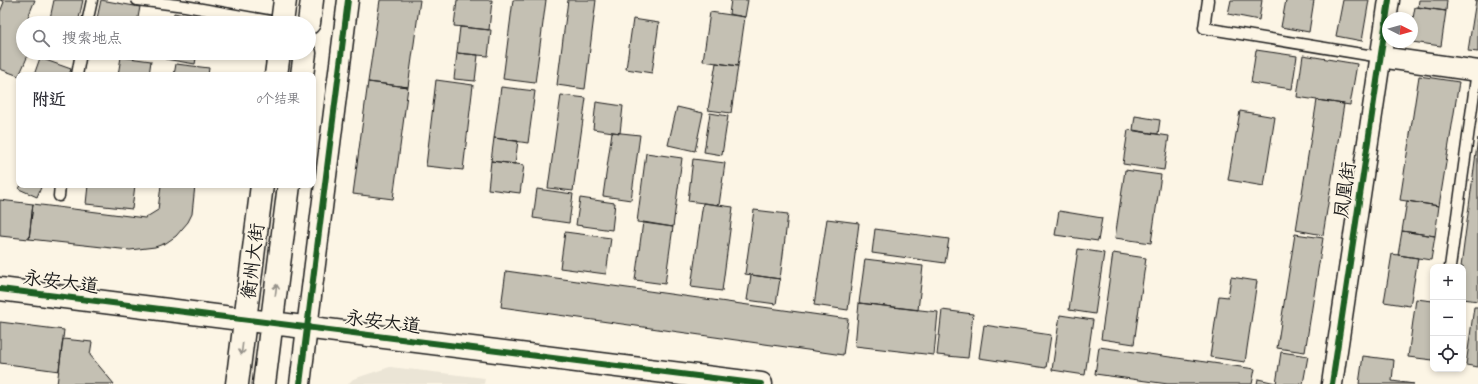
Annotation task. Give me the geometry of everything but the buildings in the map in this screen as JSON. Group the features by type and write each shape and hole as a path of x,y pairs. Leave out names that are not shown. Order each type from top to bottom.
{"street":[{"path":"283,16 285,0"},
{"path":"310,16 312,0"},
{"path":"300,384 348,0"},
{"name":"凤凰街","path":"1332,384 1389,0"},
{"path":"1380,57 1477,71"},
{"path":"276,72 278,60"},
{"path":"302,72 304,60"},
{"name":"衡州大街","path":"237,384 262,188"},
{"name":"衡州大街","path":"264,384 289,188"},
{"name":"永安大道","path":"0,289 761,384"}],"lane":[{"path":"89,16 92,0"},
{"path":"137,0 185,6 242,16"},
{"path":"1208,0 1204,28 1380,57"},
{"path":"78,72 80,60"},
{"path":"1450,264 1477,71"},
{"path":"58,196 59,188"}],"shaded area":[{"path":"390,367 485,378 484,384 348,384 353,379"}],"cycle path":[{"path":"300,384 348,0"},
{"path":"1332,384 1389,0"},
{"path":"0,289 761,384"}]}
